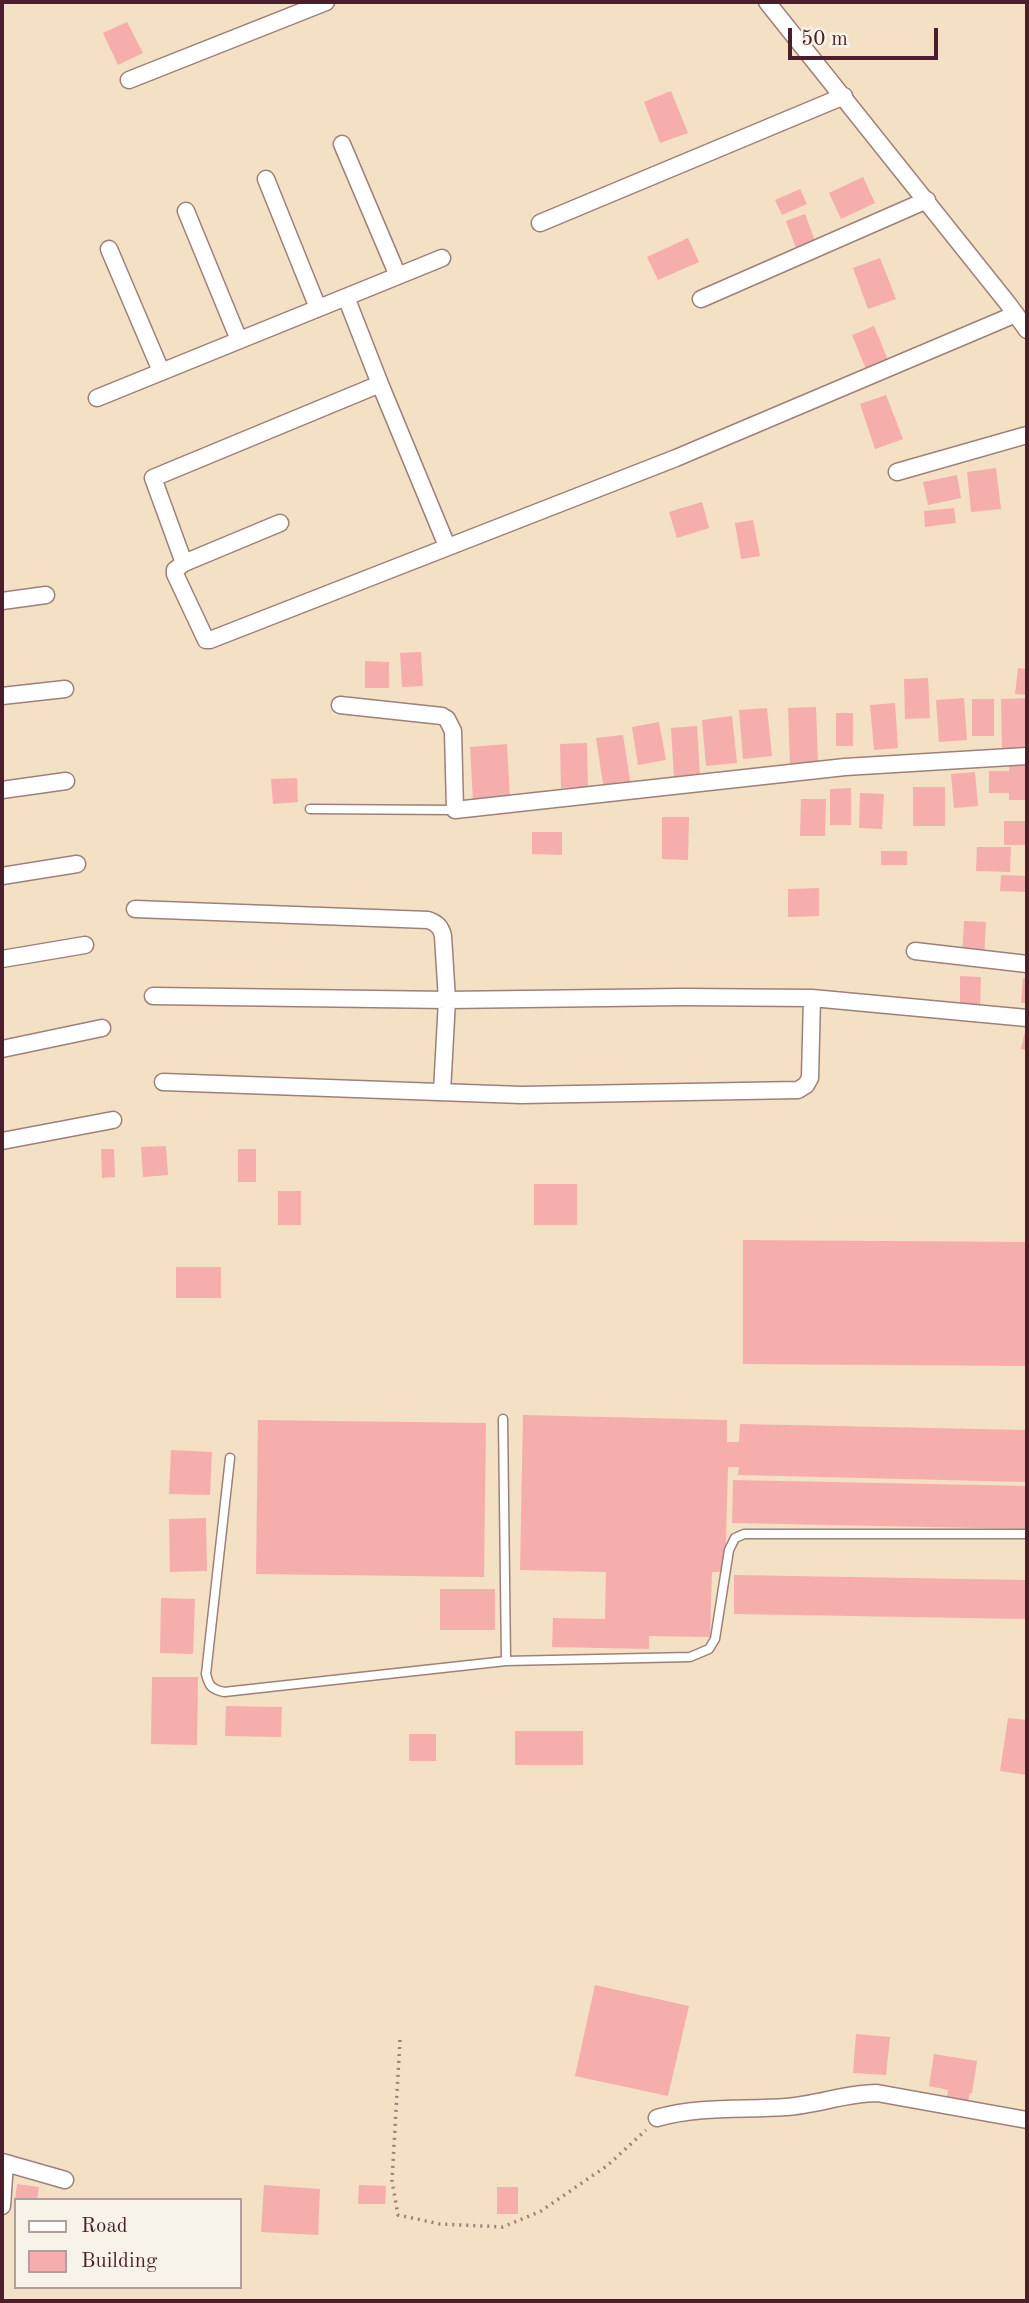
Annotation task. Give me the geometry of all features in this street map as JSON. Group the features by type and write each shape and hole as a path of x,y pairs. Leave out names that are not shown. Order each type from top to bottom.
{"street":[{"path":"129,80 326,2"},
{"path":"768,2 1027,330"},
{"path":"540,223 844,96"},
{"path":"342,144 398,276"},
{"path":"266,179 318,308"},
{"path":"701,299 927,200"},
{"path":"186,211 239,340"},
{"path":"109,248 161,371"},
{"path":"97,397 442,258"},
{"path":"346,297 447,547"},
{"path":"280,523 184,563 174,572 206,640 676,458 1016,314"},
{"path":"184,563 153,477 380,384"},
{"path":"897,472 1027,436"},
{"path":"2,601 46,595"},
{"path":"2,696 65,689"},
{"path":"340,705 442,716 447,719 453,731 455,810 845,767 1027,756"},
{"path":"2,790 66,781"},
{"path":"2,876 78,864"},
{"path":"135,909 428,920 441,928 443,936 447,1000 442,1092"},
{"path":"2,959 85,945"},
{"path":"915,951 1027,964"},
{"path":"153,996 447,1000 812,998 1027,1018"},
{"path":"163,1082 521,1095 798,1090 806,1085 810,1077 812,998"},
{"path":"2,1049 102,1028"},
{"path":"2,1141 113,1120"},
{"path":"657,2118 708,2108 787,2107 864,2093 914,2099 1027,2120"},
{"path":"2,2206 3,2163 65,2180"}],"lane":[{"path":"310,809 455,810"},
{"path":"503,1419 506,1661"},
{"path":"230,1458 206,1674 208,1684 213,1690 223,1692 506,1661 690,1657 709,1649 715,1639 729,1550 735,1538 744,1534 1027,1534"}],"path":[{"path":"400,2040 392,2181 398,2215 440,2224 503,2227 541,2211 608,2165 634,2143 657,2118"}],"building":[{"path":"127,22 143,53 118,65 103,33"},
{"path":"671,91 688,133 660,143 644,102"},
{"path":"863,177 875,203 841,219 829,193"},
{"path":"800,189 807,204 782,215 775,200"},
{"path":"805,214 815,241 796,248 786,221"},
{"path":"688,238 699,262 658,280 647,257"},
{"path":"880,258 896,299 868,309 853,268"},
{"path":"874,326 888,360 866,369 852,335"},
{"path":"886,395 903,439 875,449 860,404"},
{"path":"996,468 1001,509 971,512 967,472"},
{"path":"957,475 961,498 928,505 923,482"},
{"path":"702,502 709,528 677,538 669,512"},
{"path":"954,508 956,523 925,527 924,511"},
{"path":"753,520 760,556 741,559 735,523"},
{"path":"421,652 423,686 402,687 400,653"},
{"path":"365,661 389,662 389,688 365,688"},
{"path":"1018,668 1027,669 1027,695 1015,694"},
{"path":"928,678 930,718 905,719 904,679"},
{"path":"964,698 967,740 939,742 936,700"},
{"path":"1027,698 1027,751 1002,751 1001,699"},
{"path":"972,699 994,699 994,736 972,736"},
{"path":"895,703 898,748 874,750 870,705"},
{"path":"816,707 818,762 790,764 788,708"},
{"path":"767,708 772,756 743,759 739,710"},
{"path":"836,713 853,713 853,746 836,746"},
{"path":"732,716 737,763 706,766 702,720"},
{"path":"659,722 666,760 638,765 632,727"},
{"path":"697,726 700,775 674,777 671,728"},
{"path":"623,735 631,786 604,790 596,738"},
{"path":"587,743 588,787 561,788 560,744"},
{"path":"507,744 510,799 473,801 470,747"},
{"path":"1009,766 1027,766 1027,800 1009,800 1009,793 989,793 989,771 1009,771"},
{"path":"975,772 978,806 954,808 951,774"},
{"path":"297,778 298,802 273,804 271,779"},
{"path":"913,787 945,787 945,826 913,826"},
{"path":"851,788 851,825 830,825 830,789"},
{"path":"860,793 884,794 882,829 859,828"},
{"path":"801,799 826,799 825,836 800,836"},
{"path":"662,817 689,817 688,860 662,859"},
{"path":"1004,821 1027,821 1027,845 1004,845"},
{"path":"532,832 562,832 562,855 532,854"},
{"path":"977,847 1011,847 1010,872 976,871"},
{"path":"881,851 907,851 907,865 881,865"},
{"path":"1001,875 1027,876 1027,892 1000,891"},
{"path":"819,888 819,916 788,917 788,889"},
{"path":"964,921 986,922 984,958 962,957"},
{"path":"960,976 981,977 980,1008 960,1008"},
{"path":"1023,978 1027,978 1027,1003 1021,1003"},
{"path":"1027,1027 1027,1050 1021,1049"},
{"path":"166,1146 168,1175 143,1177 141,1147"},
{"path":"101,1149 114,1149 115,1177 102,1178"},
{"path":"238,1149 256,1149 256,1182 238,1182"},
{"path":"534,1184 577,1184 577,1225 534,1225"},
{"path":"278,1191 301,1191 301,1225 278,1225"},
{"path":"743,1240 1027,1242 1027,1366 743,1364"},
{"path":"176,1267 221,1267 221,1298 176,1298"},
{"path":"523,1415 727,1420 727,1442 739,1442 740,1424 1027,1430 1027,1482 738,1475 739,1467 728,1467 725,1572 712,1572 710,1637 649,1636 649,1649 552,1647 553,1618 605,1619 606,1572 520,1570"},
{"path":"258,1420 486,1423 484,1577 256,1574"},
{"path":"171,1450 212,1452 210,1495 169,1494"},
{"path":"733,1480 1027,1486 1027,1529 732,1523"},
{"path":"206,1518 207,1571 170,1572 169,1519"},
{"path":"734,1575 1027,1580 1027,1619 734,1614"},
{"path":"440,1589 495,1589 495,1630 440,1630"},
{"path":"161,1598 195,1599 193,1654 160,1653"},
{"path":"152,1677 198,1677 197,1745 151,1744"},
{"path":"226,1706 282,1707 281,1737 225,1736"},
{"path":"1008,1718 1027,1720 1027,1775 1000,1771"},
{"path":"515,1731 583,1731 583,1765 515,1765"},
{"path":"409,1734 436,1734 436,1761 409,1761"},
{"path":"595,1985 689,2006 668,2096 575,2076"},
{"path":"856,2034 890,2037 886,2075 853,2073"},
{"path":"934,2054 977,2061 972,2093 968,2101 947,2098 948,2090 929,2086"},
{"path":"17,2184 39,2187 37,2198 15,2198"},
{"path":"264,2185 320,2189 318,2235 261,2232"},
{"path":"359,2185 386,2186 385,2204 358,2204"},
{"path":"497,2187 518,2187 518,2214 497,2214"}]}
